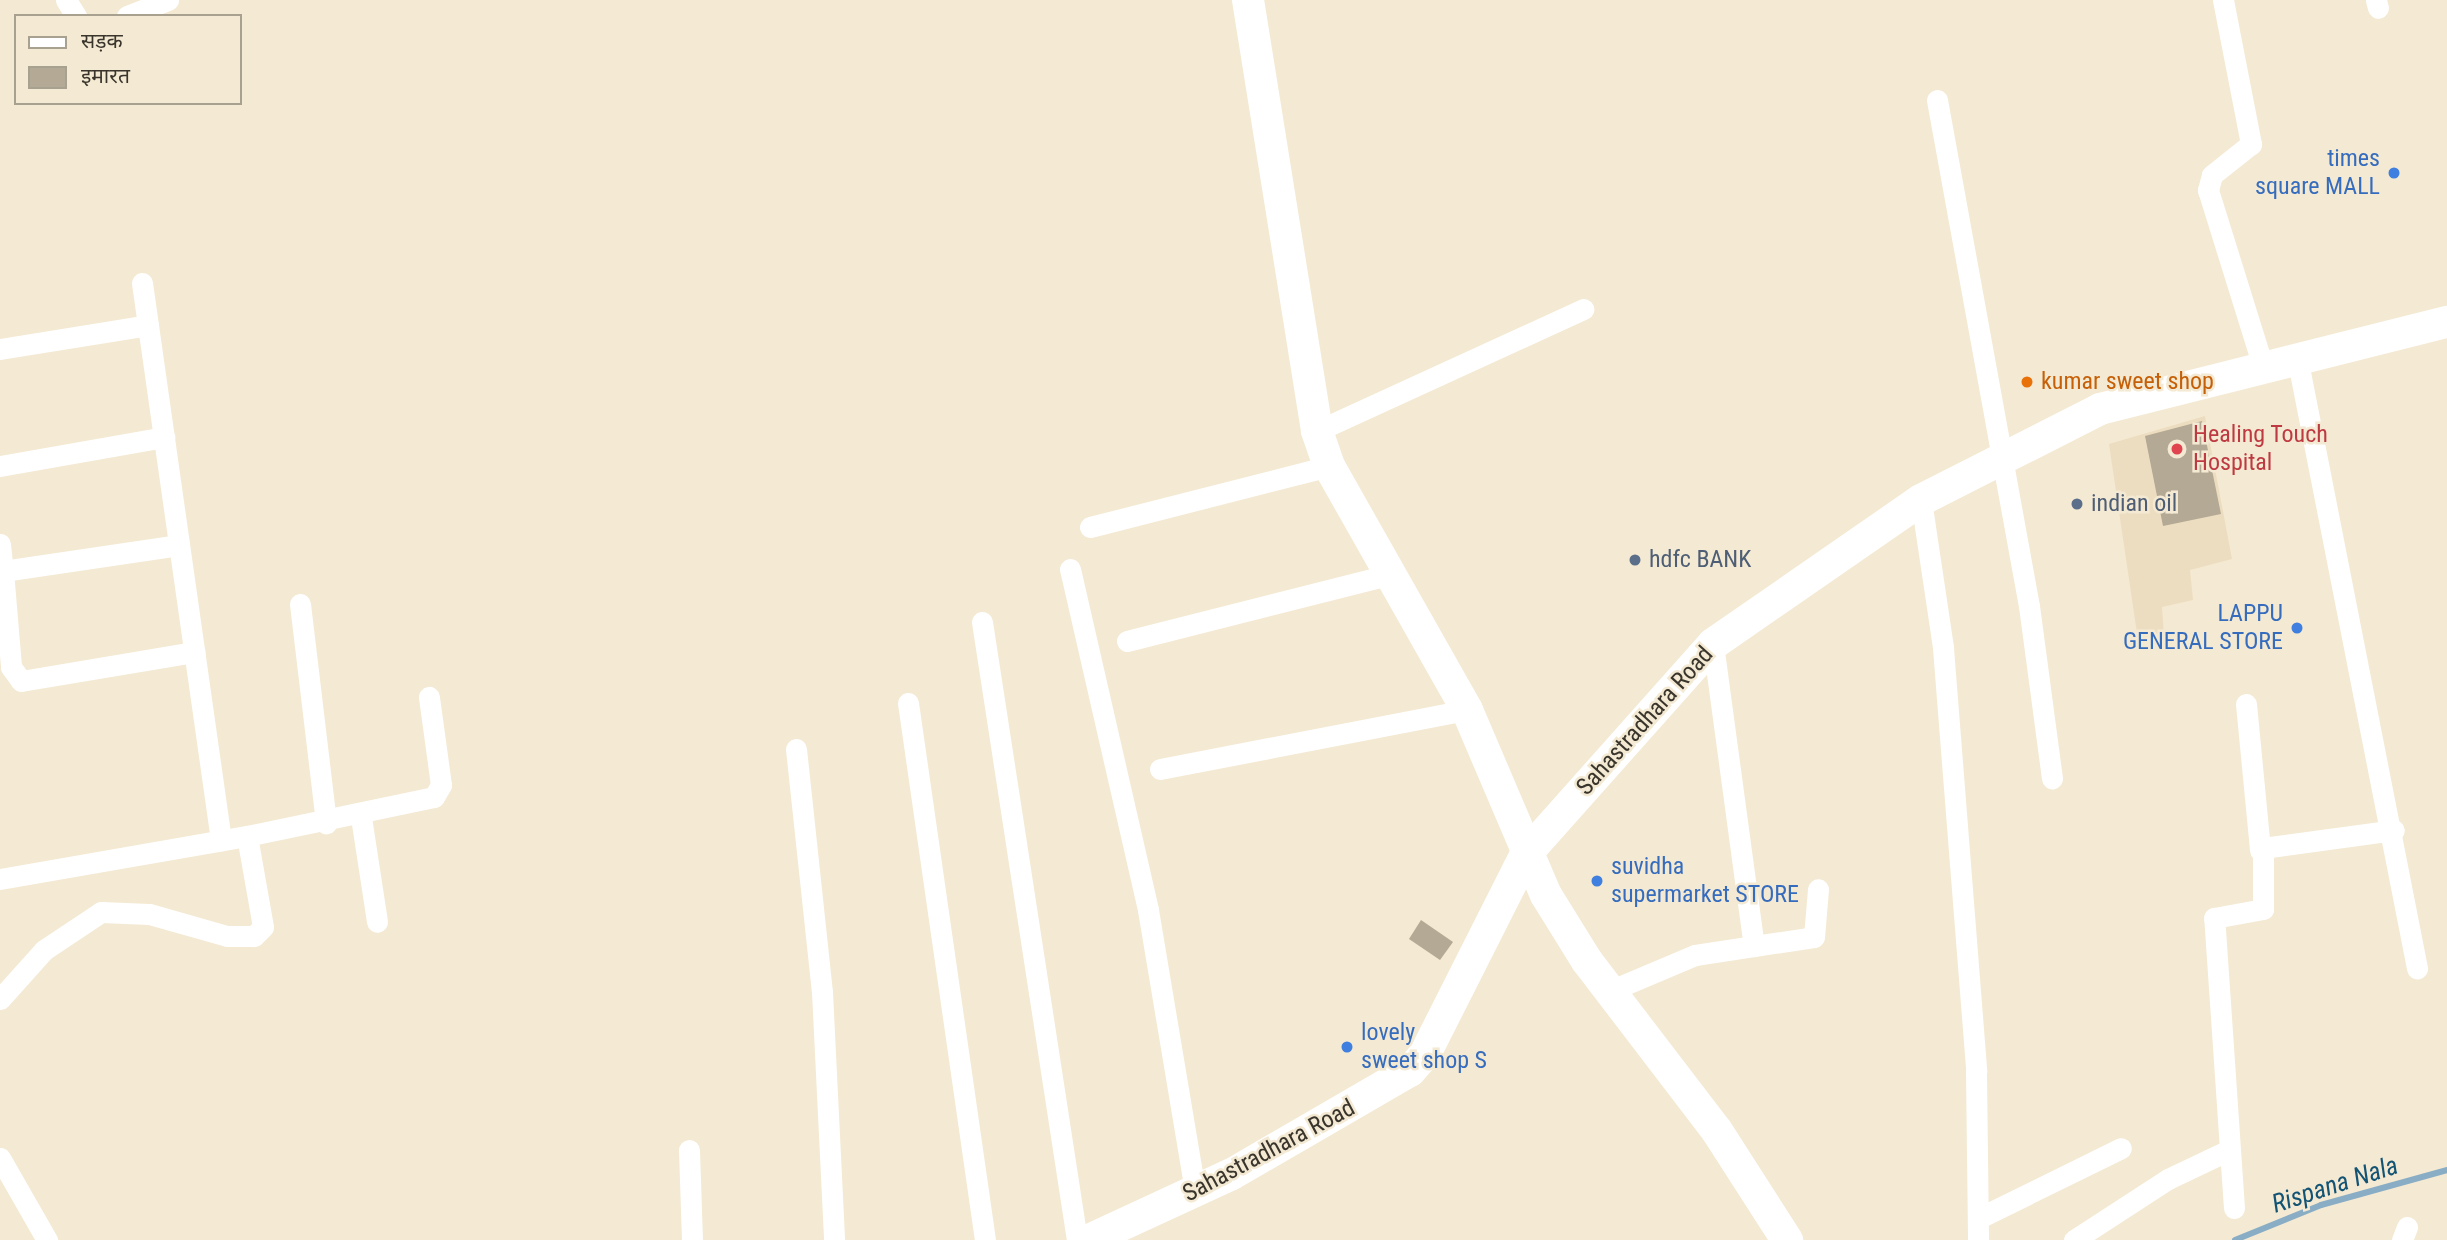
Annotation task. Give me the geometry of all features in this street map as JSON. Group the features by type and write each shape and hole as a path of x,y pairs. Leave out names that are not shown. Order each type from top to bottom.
{"main road":[{"path":"1248,0 1317,431 1329,466 1466,710 1526,853 1572,937 1717,1131 1787,1240"},
{"name":"Sahastradhara Road","path":"1089,1240 1195,1191 1410,1071 1425,1054 1526,853 1713,644 1921,500 1999,457 2100,409 2298,362 2447,322"}],"street":[{"path":"132,14 168,0"},
{"path":"2223,0 2251,144 2212,175 2208,190 2264,370"},
{"path":"1937,100 1999,457 2029,606 2052,778"},
{"path":"142,283 221,840"},
{"path":"1317,431 1583,309"},
{"path":"0,349 148,325"},
{"path":"2298,362 2394,830 2417,968"},
{"path":"0,466 164,437"},
{"path":"1090,527 1329,466"},
{"path":"1921,500 1943,648 1976,1072 1978,1240"},
{"path":"0,544 11,667 21,681 195,652"},
{"path":"3,571 179,545"},
{"path":"1070,569 1148,909 1195,1191"},
{"path":"1127,640 1391,574"},
{"path":"300,604 326,823"},
{"path":"982,622 1077,1240"},
{"path":"1713,644 1754,946"},
{"path":"0,879 361,817 434,797 441,785 429,697"},
{"path":"908,703 985,1240"},
{"path":"2234,1208 2213,921 2217,915 2263,909 2246,704"},
{"path":"1160,769 1466,710"},
{"path":"796,749 822,992 834,1240"},
{"path":"361,817 377,922"},
{"path":"2260,850 2394,830"},
{"path":"0,999 44,950 101,912 149,914 227,936 259,933 247,836"},
{"path":"1612,990 1695,954 1814,937 1818,889"},
{"path":"1979,1218 2122,1148"},
{"path":"689,1150 692,1240"},
{"path":"2074,1240 2168,1179 2229,1150"},
{"path":"0,1158 47,1240"}],"shaded area":[{"path":"2205,416 2232,559 2190,570 2193,600 2162,607 2164,635 2138,640 2109,444"}],"building":[{"path":"2202,421 2221,514 2163,526 2145,436"},
{"path":"1421,920 1453,942 1440,960 1409,939"}],"waterway":[{"name":"Rispana Nala","path":"2235,1240 2321,1205 2447,1170"}],"place":[{"name":"times square MALL","path":"2394,173"},
{"name":"kumar sweet shop","path":"2027,382"},
{"name":"Healing Touch Hospital","path":"2177,449"},
{"name":"indian oil","path":"2077,504"},
{"name":"hdfc BANK","path":"1635,560"},
{"name":"LAPPU GENERAL STORE","path":"2297,628"},
{"name":"suvidha supermarket STORE","path":"1597,881"},
{"name":"lovely sweet shop S","path":"1347,1047"}]}
